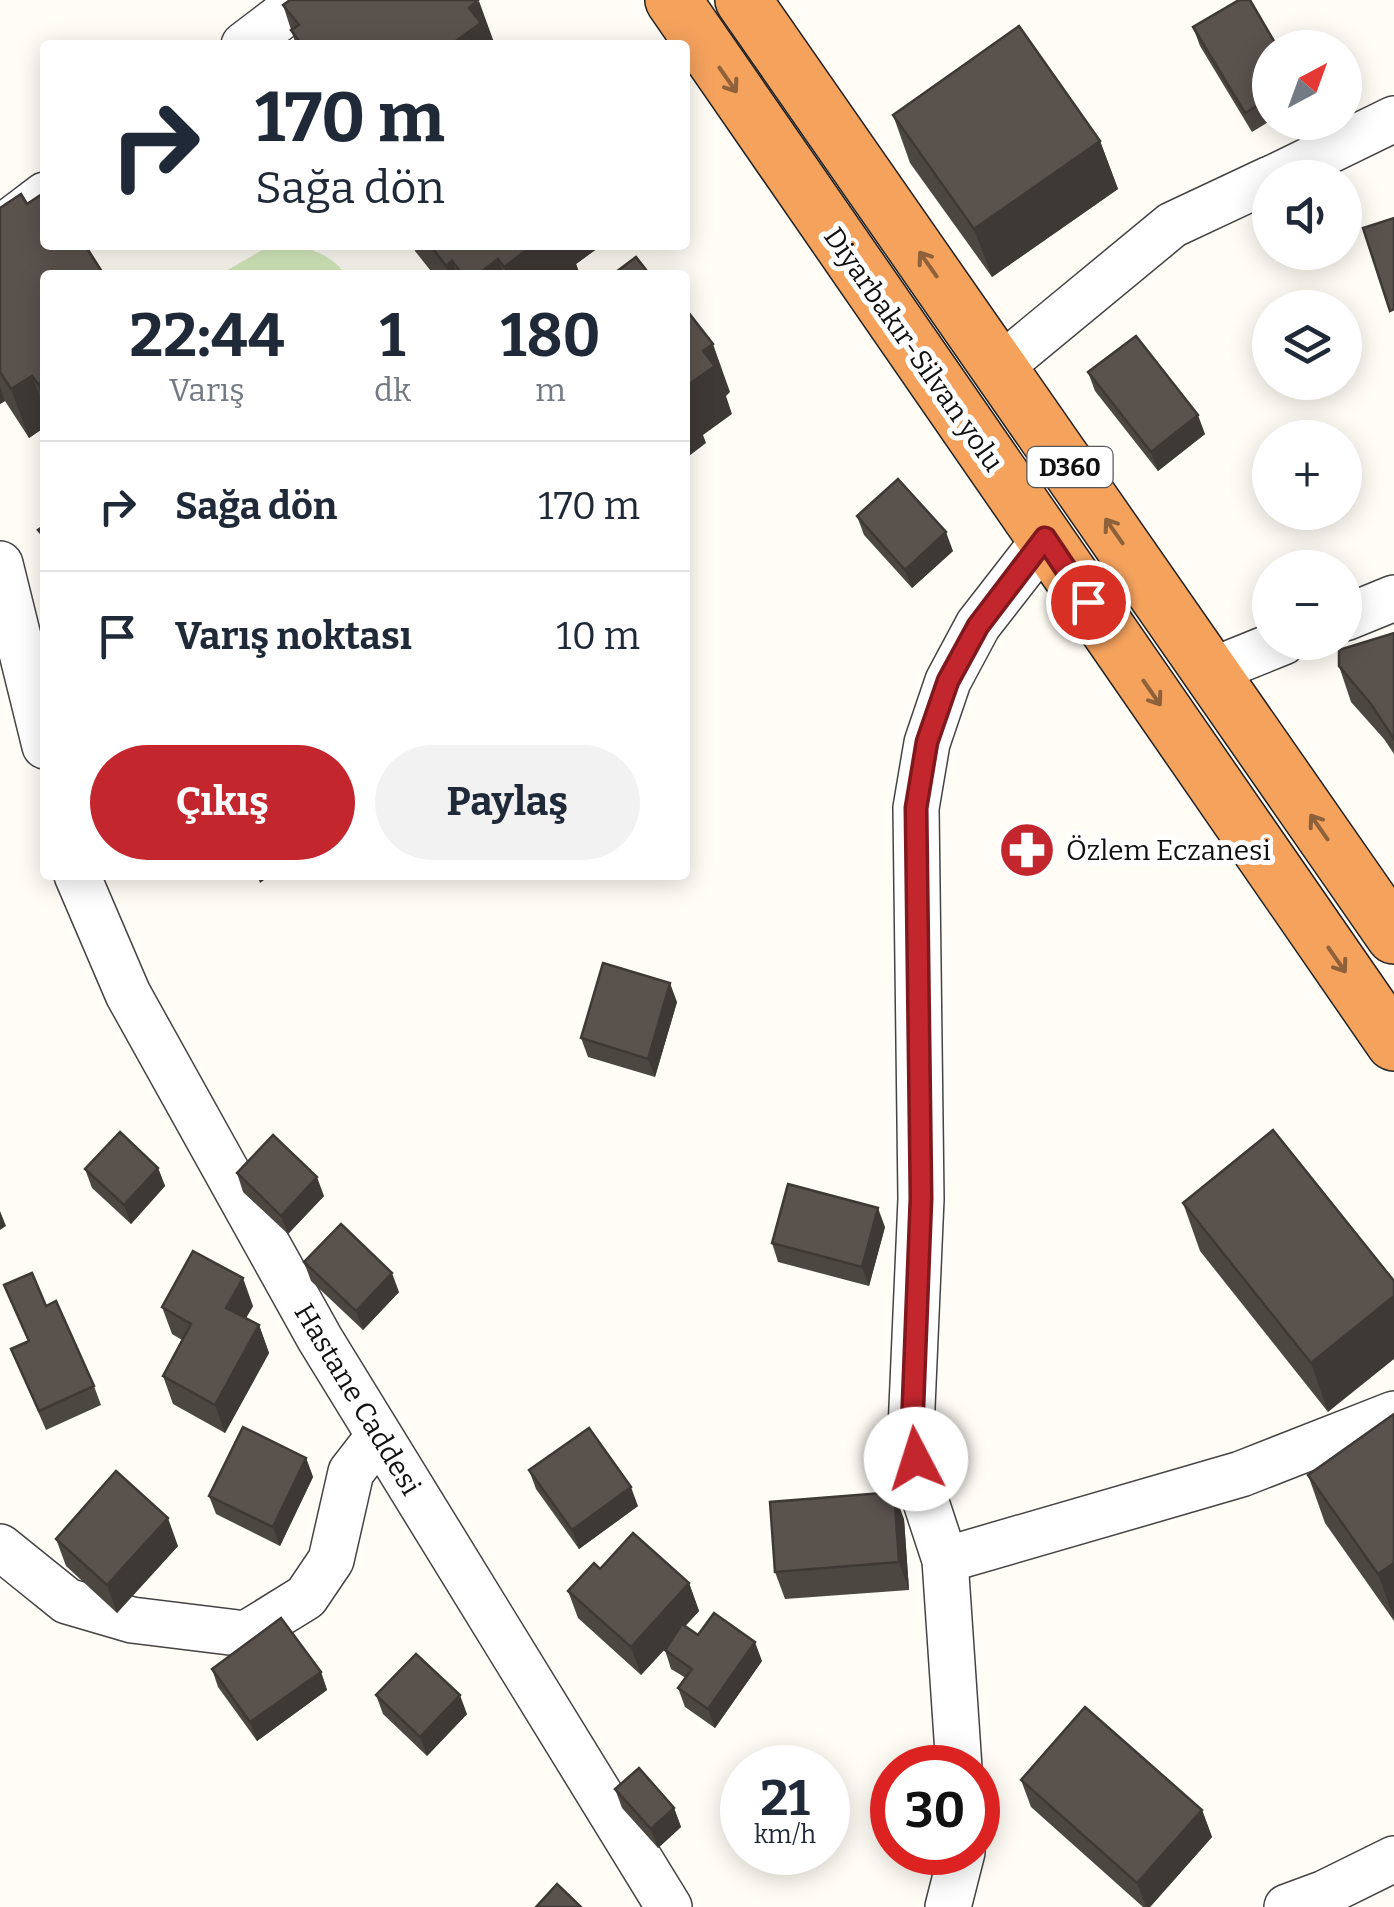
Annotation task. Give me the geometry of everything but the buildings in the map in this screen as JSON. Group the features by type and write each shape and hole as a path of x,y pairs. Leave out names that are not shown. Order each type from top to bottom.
{"highway":[{"name":"Diyarbakır-Silvan yolu","path":"673,0 1394,1042"},
{"name":"D360","path":"758,5 1000,367 1394,936"}],"street":[{"path":"251,40 303,0"},
{"path":"1309,160 1394,119"},
{"path":"1000,367 1172,224 1252,187"},
{"path":"0,229 40,199"},
{"path":"957,1745 945,1560 921,1487 912,1430 921,1198 916,808 927,742 948,681 978,626 1045,538"},
{"path":"0,564 40,726"},
{"path":"1362,611 1394,598"},
{"path":"1211,671 1252,654"},
{"name":"Hastane Caddesi","path":"79,880 128,994 320,1339 668,1907"},
{"path":"945,1560 1241,1474 1394,1414"},
{"path":"0,1548 67,1601 132,1620 246,1634 306,1597 331,1560 350,1472 379,1436"},
{"path":"1287,1907 1394,1859"},
{"path":"948,1907 956,1875"}],"green space":[{"path":"262,250 309,250 342,270 228,270"}],"place":[{"name":"Özlem Eczanesi","path":"1027,850"}],"route":[{"path":"916,1459 912,1430 921,1198 916,808 927,742 948,681 978,626 1045,538 1088,602"}]}
